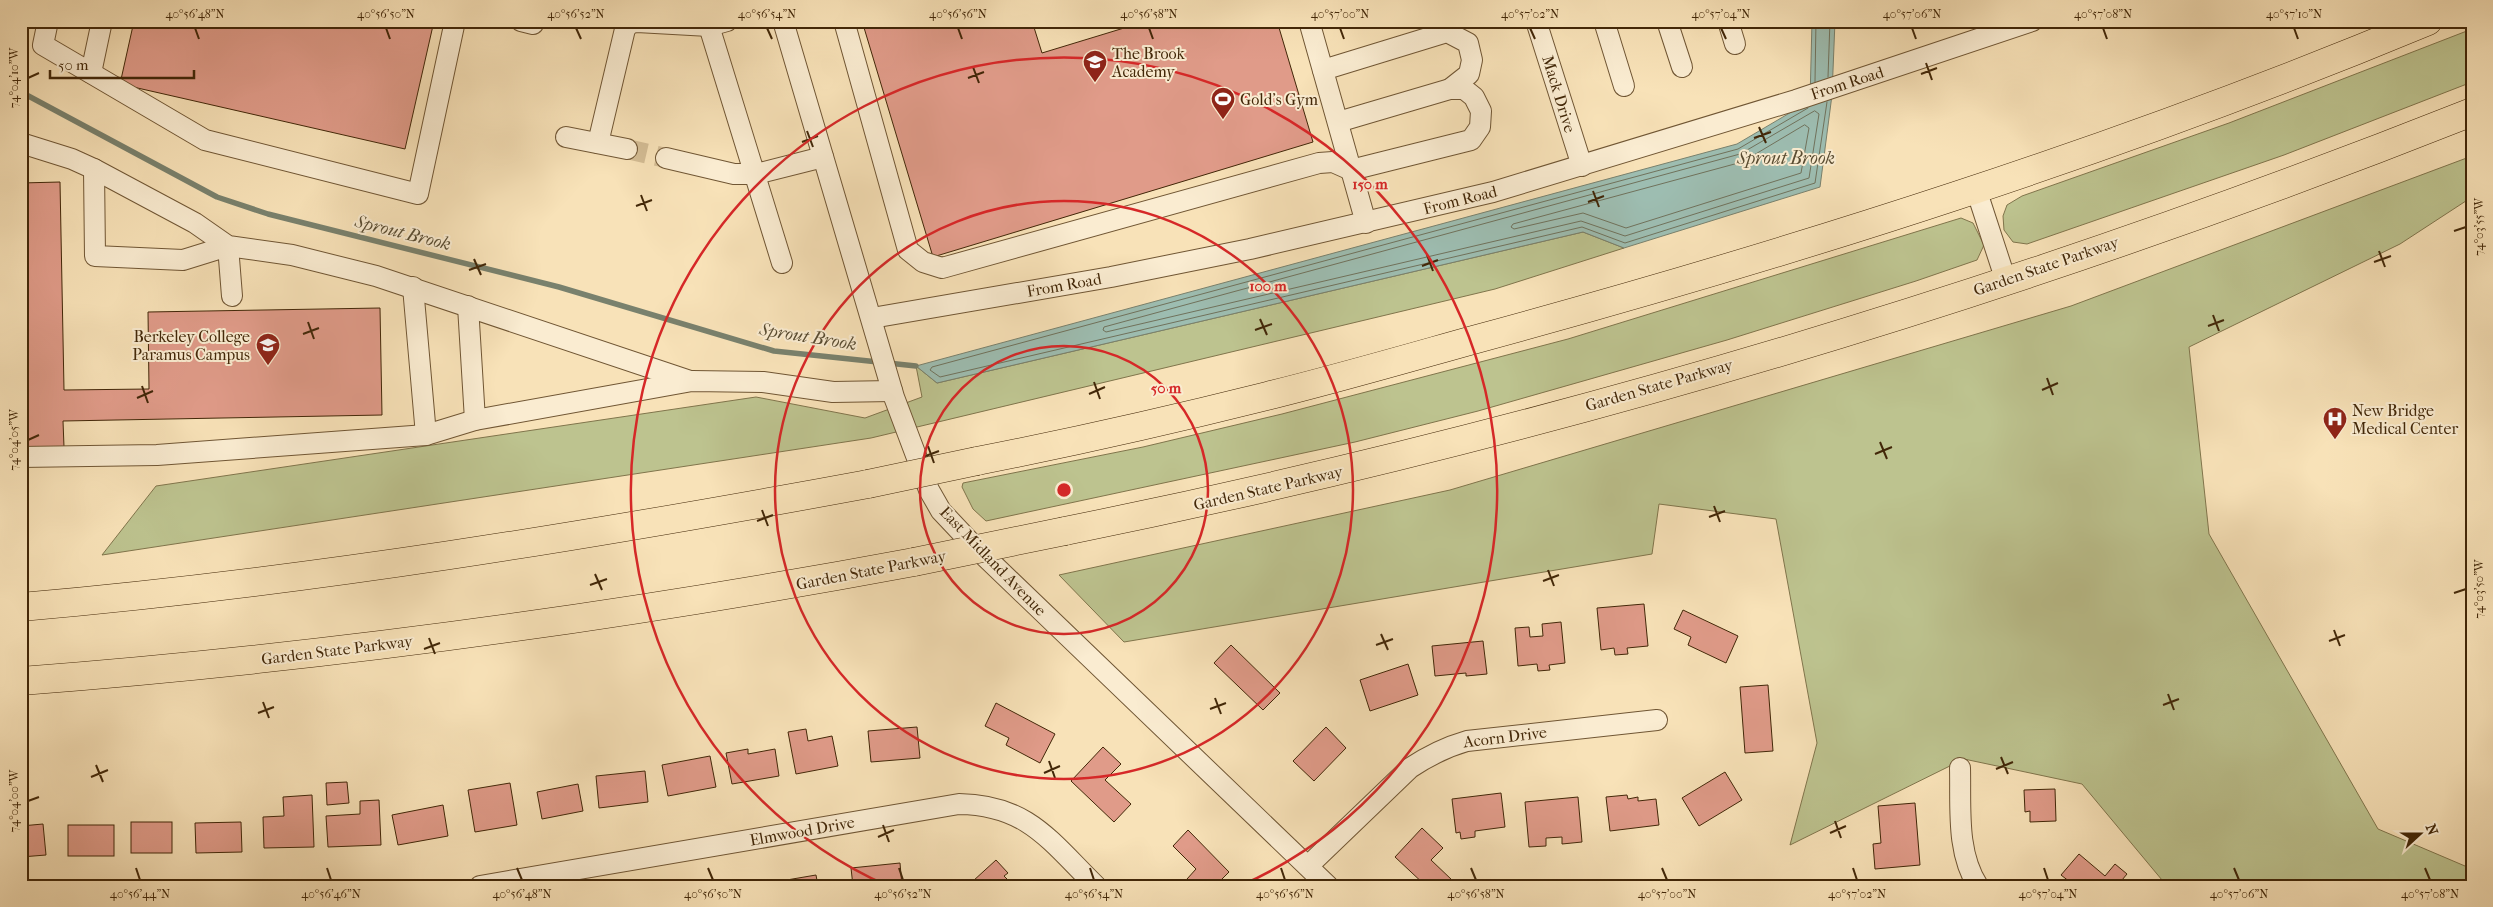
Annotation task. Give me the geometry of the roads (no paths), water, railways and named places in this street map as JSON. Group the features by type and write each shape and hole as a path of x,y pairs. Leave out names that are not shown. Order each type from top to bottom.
{"highway":[{"path":"21,607 322,574 468,554 607,531 868,484 1258,399 1672,285 1976,189 2174,120 2428,21"},
{"name":"Garden State Parkway","path":"21,681 375,647 651,608 914,562 1275,486 1508,428 1740,362 2006,281 2306,176 2472,112"}],"street":[{"path":"48,21 43,45 205,140 418,194 455,21"},
{"path":"91,73 102,21"},
{"name":"East Midland Avenue","path":"783,21 881,348 893,394 928,490 941,511 974,546 1328,886"},
{"path":"844,21 908,250 923,262 942,268 1319,163 1333,162 1351,170 1471,140 1480,127 1481,111 1474,97 1464,89 1450,89 1338,122"},
{"path":"1309,21 1366,223"},
{"name":"Mack Drive","path":"1536,21 1582,166"},
{"path":"1604,21 1624,86"},
{"path":"1667,21 1682,67"},
{"path":"1728,21 1735,44"},
{"name":"From Road","path":"872,318 1111,277 1250,249 1493,192 1796,100 2032,21"},
{"path":"598,144 625,29 630,23 718,24 756,174 782,263"},
{"path":"1323,70 1452,27 1468,43 1472,60 1469,74 1450,89"},
{"path":"566,138 627,149"},
{"path":"21,143 72,159 94,169 195,223 228,246"},
{"path":"666,158 734,174 756,174 823,157"},
{"path":"94,169 95,256 183,260 228,246 292,255 413,287 692,381"},
{"path":"1976,189 2006,281"},
{"path":"228,246 232,296"},
{"path":"413,287 426,435"},
{"path":"468,306 475,420"},
{"path":"21,457 157,455 426,435 475,420 692,381 763,382 833,392 893,394"},
{"name":"Acorn Drive","path":"1308,866 1410,768 1427,756 1452,745 1467,741 1657,720"},
{"path":"1960,768 1963,846 1968,866 1978,886"},
{"name":"Elmwood Drive","path":"485,885 959,804 982,804 1002,809 1022,818 1036,828 1096,886"}],"water":[{"name":"Sprout Brook","path":"1812,21 1835,21 1832,95 1820,187 1624,248 1583,232 937,383 916,366 1737,144 1810,101"}],"waterway":[{"name":"Sprout Brook","path":"21,92 217,197 268,214 559,287 774,351 916,366"}],"tunnel":[{"path":"627,149 666,158"}],"place":[{"name":"The Brook Academy","path":"1095,83"},
{"name":"Gold's Gym","path":"1223,120"},
{"name":"Berkeley College Paramus Campus","path":"268,366"},
{"name":"New Bridge Medical Center","path":"2335,440"}]}
